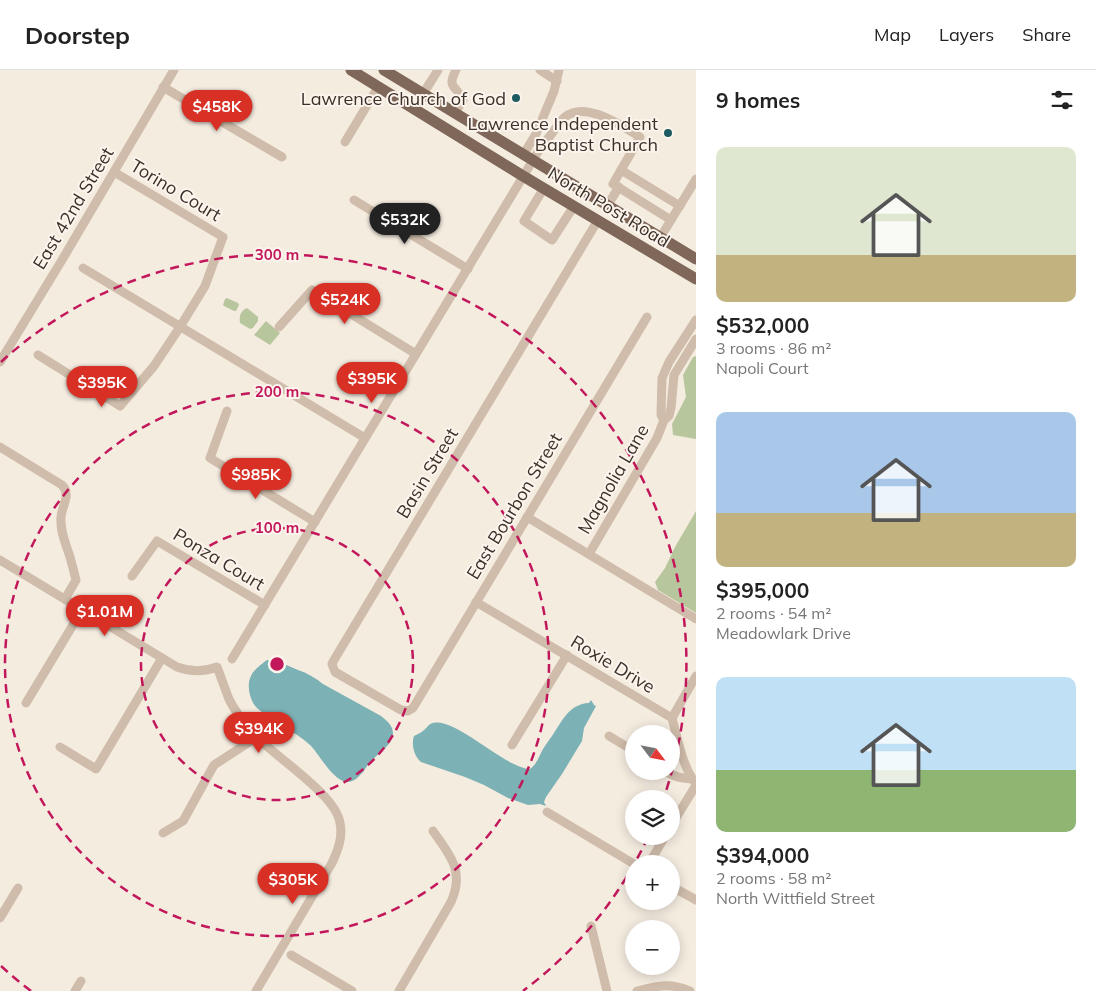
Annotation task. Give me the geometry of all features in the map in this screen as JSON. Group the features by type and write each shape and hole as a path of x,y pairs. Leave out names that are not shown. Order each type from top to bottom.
{"main road":[{"name":"North Post Road","path":"351,70 696,279"},
{"name":"North Post Road","path":"384,70 696,259"}],"street":[{"name":"East 42nd Street","path":"0,362 174,70"},
{"path":"456,70 451,83 463,100 456,113"},
{"path":"540,70 557,80"},
{"path":"232,659 524,176 528,158 554,91 559,70"},
{"path":"423,94 434,71"},
{"path":"163,87 282,157"},
{"path":"345,142 378,87"},
{"path":"528,158 565,116 580,111 611,119 640,137 613,184 671,220"},
{"path":"621,170 680,206"},
{"name":"Torino Court","path":"38,355 120,406 154,366 205,286 223,237 114,172"},
{"path":"660,238 696,180"},
{"path":"544,188 524,221 552,240 574,206"},
{"path":"607,206 619,188"},
{"path":"354,200 468,269"},
{"name":"Basin Street","path":"408,711 401,710 337,673 333,669 332,663 598,220"},
{"path":"83,268 365,438"},
{"path":"279,327 312,290 416,354"},
{"name":"East Bourbon Street","path":"408,711 413,708 647,317"},
{"name":"Magnolia Lane","path":"664,420 660,415 662,378 669,362 696,320"},
{"name":"Magnolia Lane","path":"589,554 657,438 664,420 669,416 674,375 696,339"},
{"path":"227,411 210,458 315,522"},
{"path":"0,447 66,489 67,495 61,516 61,527 76,580 65,599"},
{"path":"527,517 696,619"},
{"name":"Ponza Court","path":"132,576 157,541 265,606"},
{"path":"0,560 177,667 204,671 217,667 236,711 257,737 324,796 336,811 340,820 341,838 332,863 256,991"},
{"name":"Roxie Drive","path":"476,602 672,718"},
{"path":"26,703 82,610"},
{"path":"512,744 567,655"},
{"path":"60,747 96,769 162,658"},
{"path":"695,783 686,766 672,718 696,676"},
{"path":"609,736 625,746"},
{"path":"163,833 183,821 214,765 257,737"},
{"path":"680,778 695,783"},
{"path":"680,810 695,783"},
{"path":"548,812 625,859"},
{"path":"399,991 451,902 456,886 457,878 453,861 433,831"},
{"path":"0,918 18,888"},
{"path":"680,891 696,900"},
{"path":"591,926 607,991"},
{"path":"291,955 352,991"},
{"path":"75,991 81,981"},
{"path":"637,991 661,985 674,986 690,991"}],"green space":[{"path":"227,298 238,303 236,311 223,305"},
{"path":"247,308 258,317 258,321 250,329 240,323 240,314"},
{"path":"266,321 280,333 270,345 254,335"},
{"path":"696,356 696,439 673,435 672,424 686,397 683,375 693,357"},
{"path":"696,511 696,613 658,590 655,582 665,568"}],"water":[{"path":"267,660 279,662 308,674 381,716 392,728 393,734 390,742 356,779 347,782 336,777 310,745 257,708 252,701 249,684 252,674"},
{"path":"591,700 596,706 584,728 582,741 546,797 544,802 546,806 540,804 528,805 508,798 465,777 421,762 414,750 414,736 433,723 442,723 467,735 507,761 530,769 567,714 576,706 589,703"}],"place":[{"name":"Lawrence Church of God","path":"516,98"},
{"name":"Lawrence Independent Baptist Church","path":"668,133"}]}
